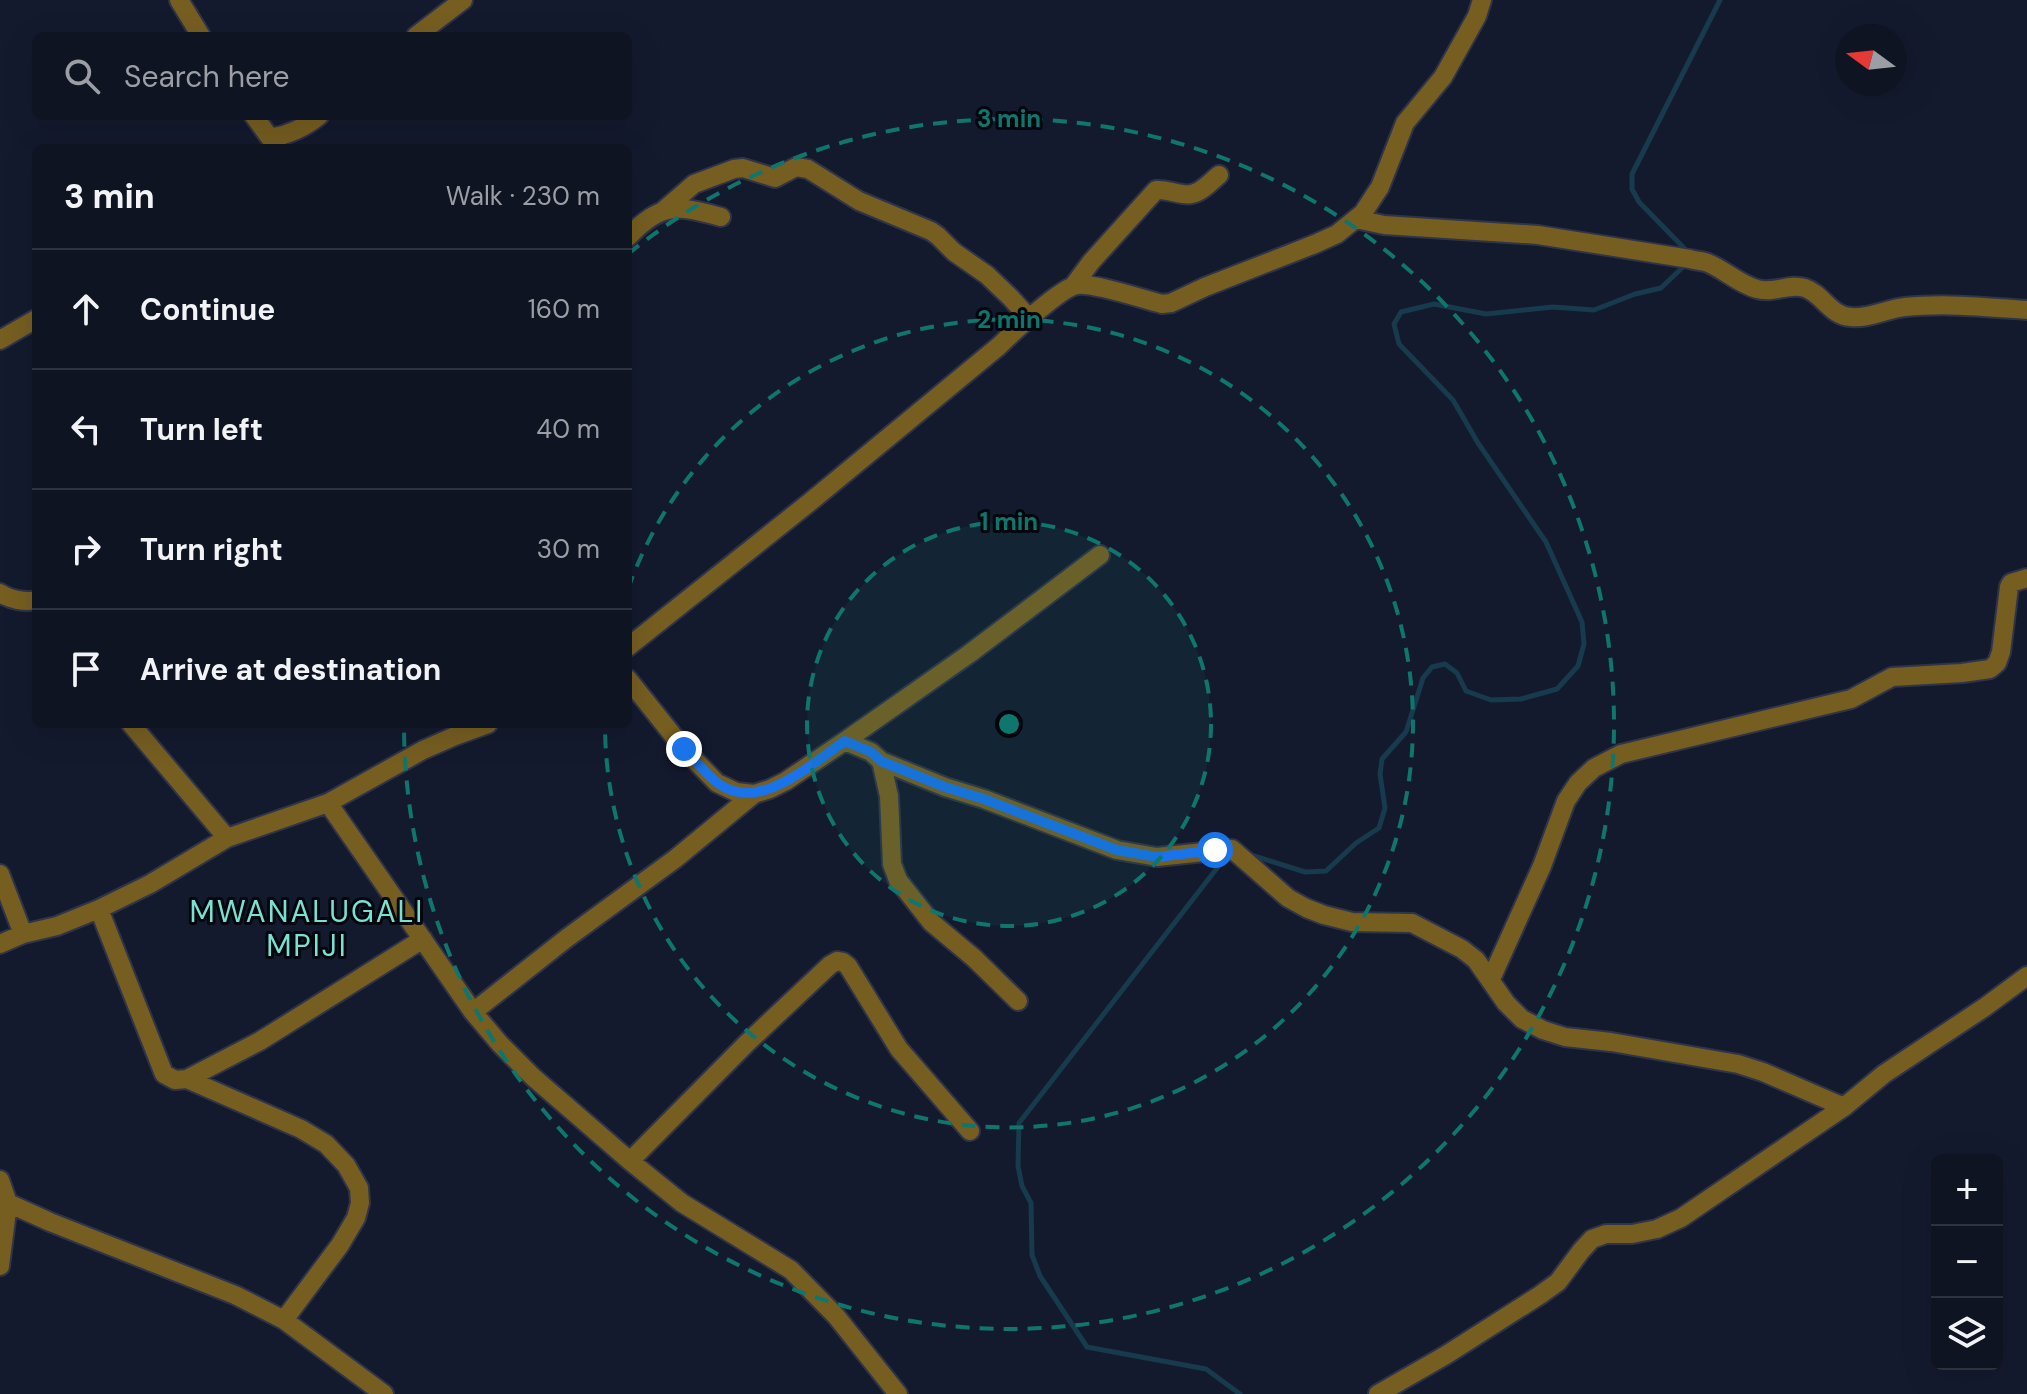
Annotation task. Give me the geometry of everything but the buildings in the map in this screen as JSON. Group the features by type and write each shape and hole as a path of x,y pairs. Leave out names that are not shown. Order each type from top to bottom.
{"street":[{"path":"179,0 199,32"},
{"path":"421,32 463,0"},
{"path":"1074,285 1092,286 1162,304 1171,303 1337,234 1372,202 1405,123 1443,77 1477,16 1482,0"},
{"path":"256,120 267,144"},
{"path":"269,144 313,120"},
{"path":"632,233 694,184 734,169 743,168 775,178 791,168 803,168 859,201 938,236 954,252 987,275 1029,318"},
{"path":"632,644 999,346 1029,318 1074,285 1156,190 1191,195 1198,193 1219,175"},
{"path":"664,210 686,207 721,217"},
{"path":"1356,219 1384,225 1538,235 1690,259 1709,264 1755,289 1807,288 1834,311 1851,317 1901,307 2027,310"},
{"path":"0,340 32,321"},
{"path":"473,1012 675,859 754,794 786,781 845,741 969,654 1100,555"},
{"path":"1491,979 1542,866 1566,801 1578,783 1594,768 1621,754 1851,699 1892,677 1990,669 1997,663 2001,652 2009,587 2011,583 2027,578"},
{"path":"0,593 32,602"},
{"path":"632,684 684,749 717,783 736,792 754,794"},
{"path":"134,728 227,838"},
{"path":"0,944 99,909 150,884 227,838 328,803 423,750 477,728"},
{"path":"845,741 871,752 881,761 945,787 1117,850 1157,857 1232,849 1288,898 1306,908 1352,922 1412,923 1462,949 1476,960 1506,1003 1522,1019 1543,1030 1565,1037 1738,1064 1844,1107"},
{"path":"881,761 889,796 892,864 898,880 931,922 1018,1001"},
{"path":"328,803 473,1012 500,1044 533,1077 682,1203 791,1270 836,1316 898,1394"},
{"path":"0,874 23,934"},
{"path":"99,909 164,1074 175,1080 187,1079 260,1041 423,939"},
{"path":"630,1161 747,1043 837,961 848,966 899,1049 970,1131"},
{"path":"1378,1394 1446,1355 1558,1282 1592,1239 1606,1234 1632,1234 1657,1229 1681,1218 1844,1107 1884,1074 2027,976"},
{"path":"187,1079 301,1129 326,1144 346,1165 359,1188 360,1203 356,1218 340,1245 284,1320"},
{"path":"0,1180 8,1203 0,1266"},
{"path":"8,1203 235,1295 284,1320 384,1394"}],"waterway":[{"path":"1688,255 1639,202 1632,189 1632,174 1720,0"},
{"path":"1251,855 1305,872 1326,871 1356,843 1379,828 1385,808 1380,774 1382,759 1406,732 1423,678 1432,667 1445,664 1457,673 1466,691 1491,700 1521,699 1557,689 1578,666 1584,644 1582,622 1546,542 1478,443 1453,400 1399,344 1394,324 1401,312 1434,304 1486,314 1553,307 1594,310 1635,294 1661,288 1687,263"},
{"path":"1228,854 1019,1123 1018,1166 1022,1186 1031,1203 1032,1255 1040,1276 1087,1347 1206,1369 1240,1394"}],"district":[{"name":"MWANALUGALI MPIJI","path":"307,929"}],"route":[{"path":"684,749 717,783 736,792 754,794 786,781 845,741 871,752 881,761 945,787 1117,850 1157,857 1215,850"}]}
